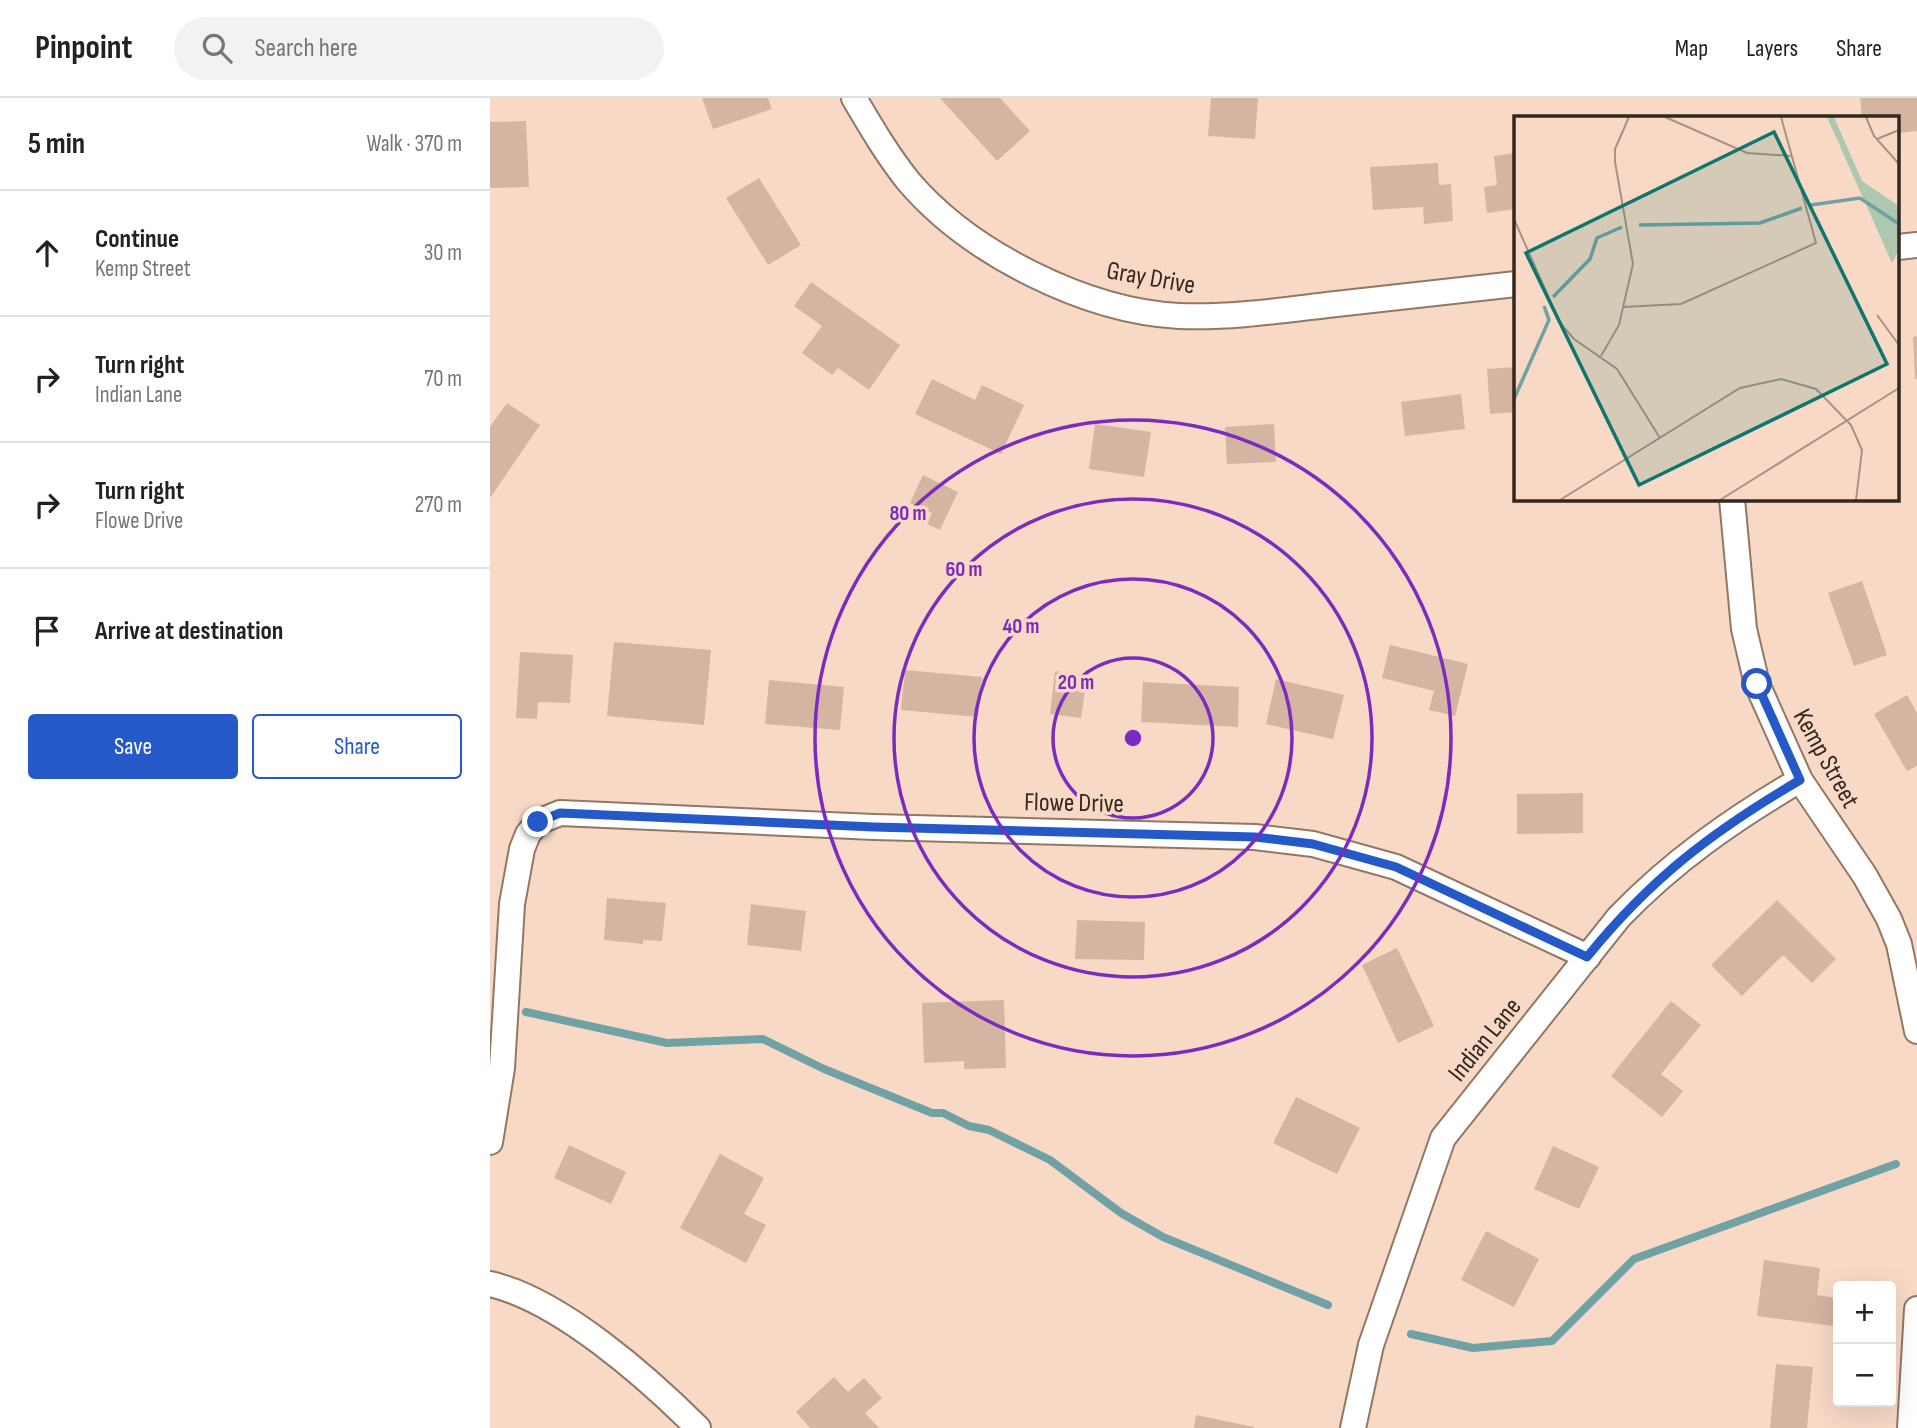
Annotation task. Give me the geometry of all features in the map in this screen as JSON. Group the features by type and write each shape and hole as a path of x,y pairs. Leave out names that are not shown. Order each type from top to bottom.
{"street":[{"name":"Gray Drive","path":"854,98 877,139 909,182 966,235 1017,266 1072,290 1125,307 1175,316 1227,317 1514,284"},
{"path":"1899,247 1917,245"},
{"name":"Kemp Street","path":"1732,500 1744,629 1757,684 1800,780 1865,876 1888,919 1902,955 1917,1031"},
{"name":"Indian Lane","path":"1353,1428 1371,1345 1443,1138 1619,917 1671,867 1724,827 1800,780"},
{"name":"Flowe Drive","path":"490,1142 502,1068 512,904 522,849 528,834 538,822 560,813 874,827 1255,837 1313,844 1396,867 1587,957"},
{"path":"490,1284 523,1297 597,1340 665,1395 698,1428"},
{"path":"1910,1428 1917,1309"}],"building":[{"path":"702,98 768,98 772,109 713,129"},
{"path":"940,98 1000,98 1030,131 997,161"},
{"path":"1211,98 1258,98 1255,139 1208,136"},
{"path":"1860,98 1917,98 1917,131 1899,133 1899,116 1862,116"},
{"path":"526,121 529,187 490,188 490,122"},
{"path":"1514,153 1514,209 1487,213 1484,187 1497,185 1494,156"},
{"path":"1438,163 1439,185 1451,184 1453,221 1424,224 1423,207 1373,210 1370,167"},
{"path":"759,178 801,245 768,265 726,198"},
{"path":"811,282 900,345 869,390 838,368 832,375 802,353 822,326 794,306"},
{"path":"1917,336 1917,379 1915,379 1913,337"},
{"path":"1514,367 1514,412 1490,414 1487,369"},
{"path":"932,379 975,400 982,385 1024,405 1001,454 915,414"},
{"path":"1461,394 1465,429 1405,436 1401,402"},
{"path":"507,403 540,425 490,498 490,427"},
{"path":"1095,424 1151,432 1144,477 1089,469"},
{"path":"1274,424 1276,462 1227,464 1225,427"},
{"path":"923,475 958,492 940,530 927,524 932,513 910,503"},
{"path":"1862,581 1887,655 1854,666 1828,593"},
{"path":"614,642 711,650 704,725 607,716"},
{"path":"1390,645 1468,664 1455,716 1429,710 1434,691 1382,678"},
{"path":"520,652 573,655 570,703 538,702 537,719 516,718"},
{"path":"905,670 982,677 978,717 901,710"},
{"path":"1055,671 1087,676 1081,718 1050,714"},
{"path":"1276,679 1344,695 1333,739 1266,724"},
{"path":"769,680 844,687 840,730 765,724"},
{"path":"1143,682 1239,687 1238,727 1141,722"},
{"path":"1907,695 1917,713 1917,766 1907,771 1874,714"},
{"path":"1583,793 1583,833 1517,834 1517,794"},
{"path":"607,898 666,903 662,941 643,940 643,944 604,940"},
{"path":"1777,900 1836,959 1812,983 1783,955 1742,996 1711,965"},
{"path":"751,904 806,911 801,951 747,945"},
{"path":"1077,920 1145,922 1144,960 1075,959"},
{"path":"1397,948 1434,1026 1398,1043 1362,965"},
{"path":"1004,1000 1006,1068 964,1069 964,1061 924,1063 922,1003"},
{"path":"1671,1001 1701,1025 1661,1074 1683,1091 1662,1117 1611,1076"},
{"path":"1296,1097 1360,1128 1337,1174 1273,1143"},
{"path":"569,1145 626,1172 611,1204 554,1178"},
{"path":"1553,1146 1599,1167 1579,1209 1534,1189"},
{"path":"720,1154 764,1178 744,1214 766,1225 746,1263 680,1228"},
{"path":"1486,1231 1539,1259 1514,1307 1461,1280"},
{"path":"1764,1260 1820,1268 1817,1295 1833,1297 1833,1326 1757,1316"},
{"path":"1776,1364 1813,1367 1807,1428 1770,1428"},
{"path":"834,1377 848,1392 864,1378 882,1398 865,1413 879,1428 810,1428 796,1412"},
{"path":"1196,1415 1254,1427 1254,1428 1194,1428"}],"waterway":[{"path":"526,1012 667,1043 763,1039 824,1069 932,1113 943,1113 969,1126 989,1130 1050,1160 1121,1213 1163,1237 1328,1305"},
{"path":"1411,1334 1473,1348 1552,1341 1634,1259 1896,1164"}],"route":[{"path":"538,822 560,813 874,827 1255,837 1313,844 1396,867 1587,957 1619,917 1671,867 1724,827 1800,780 1757,684"}]}
